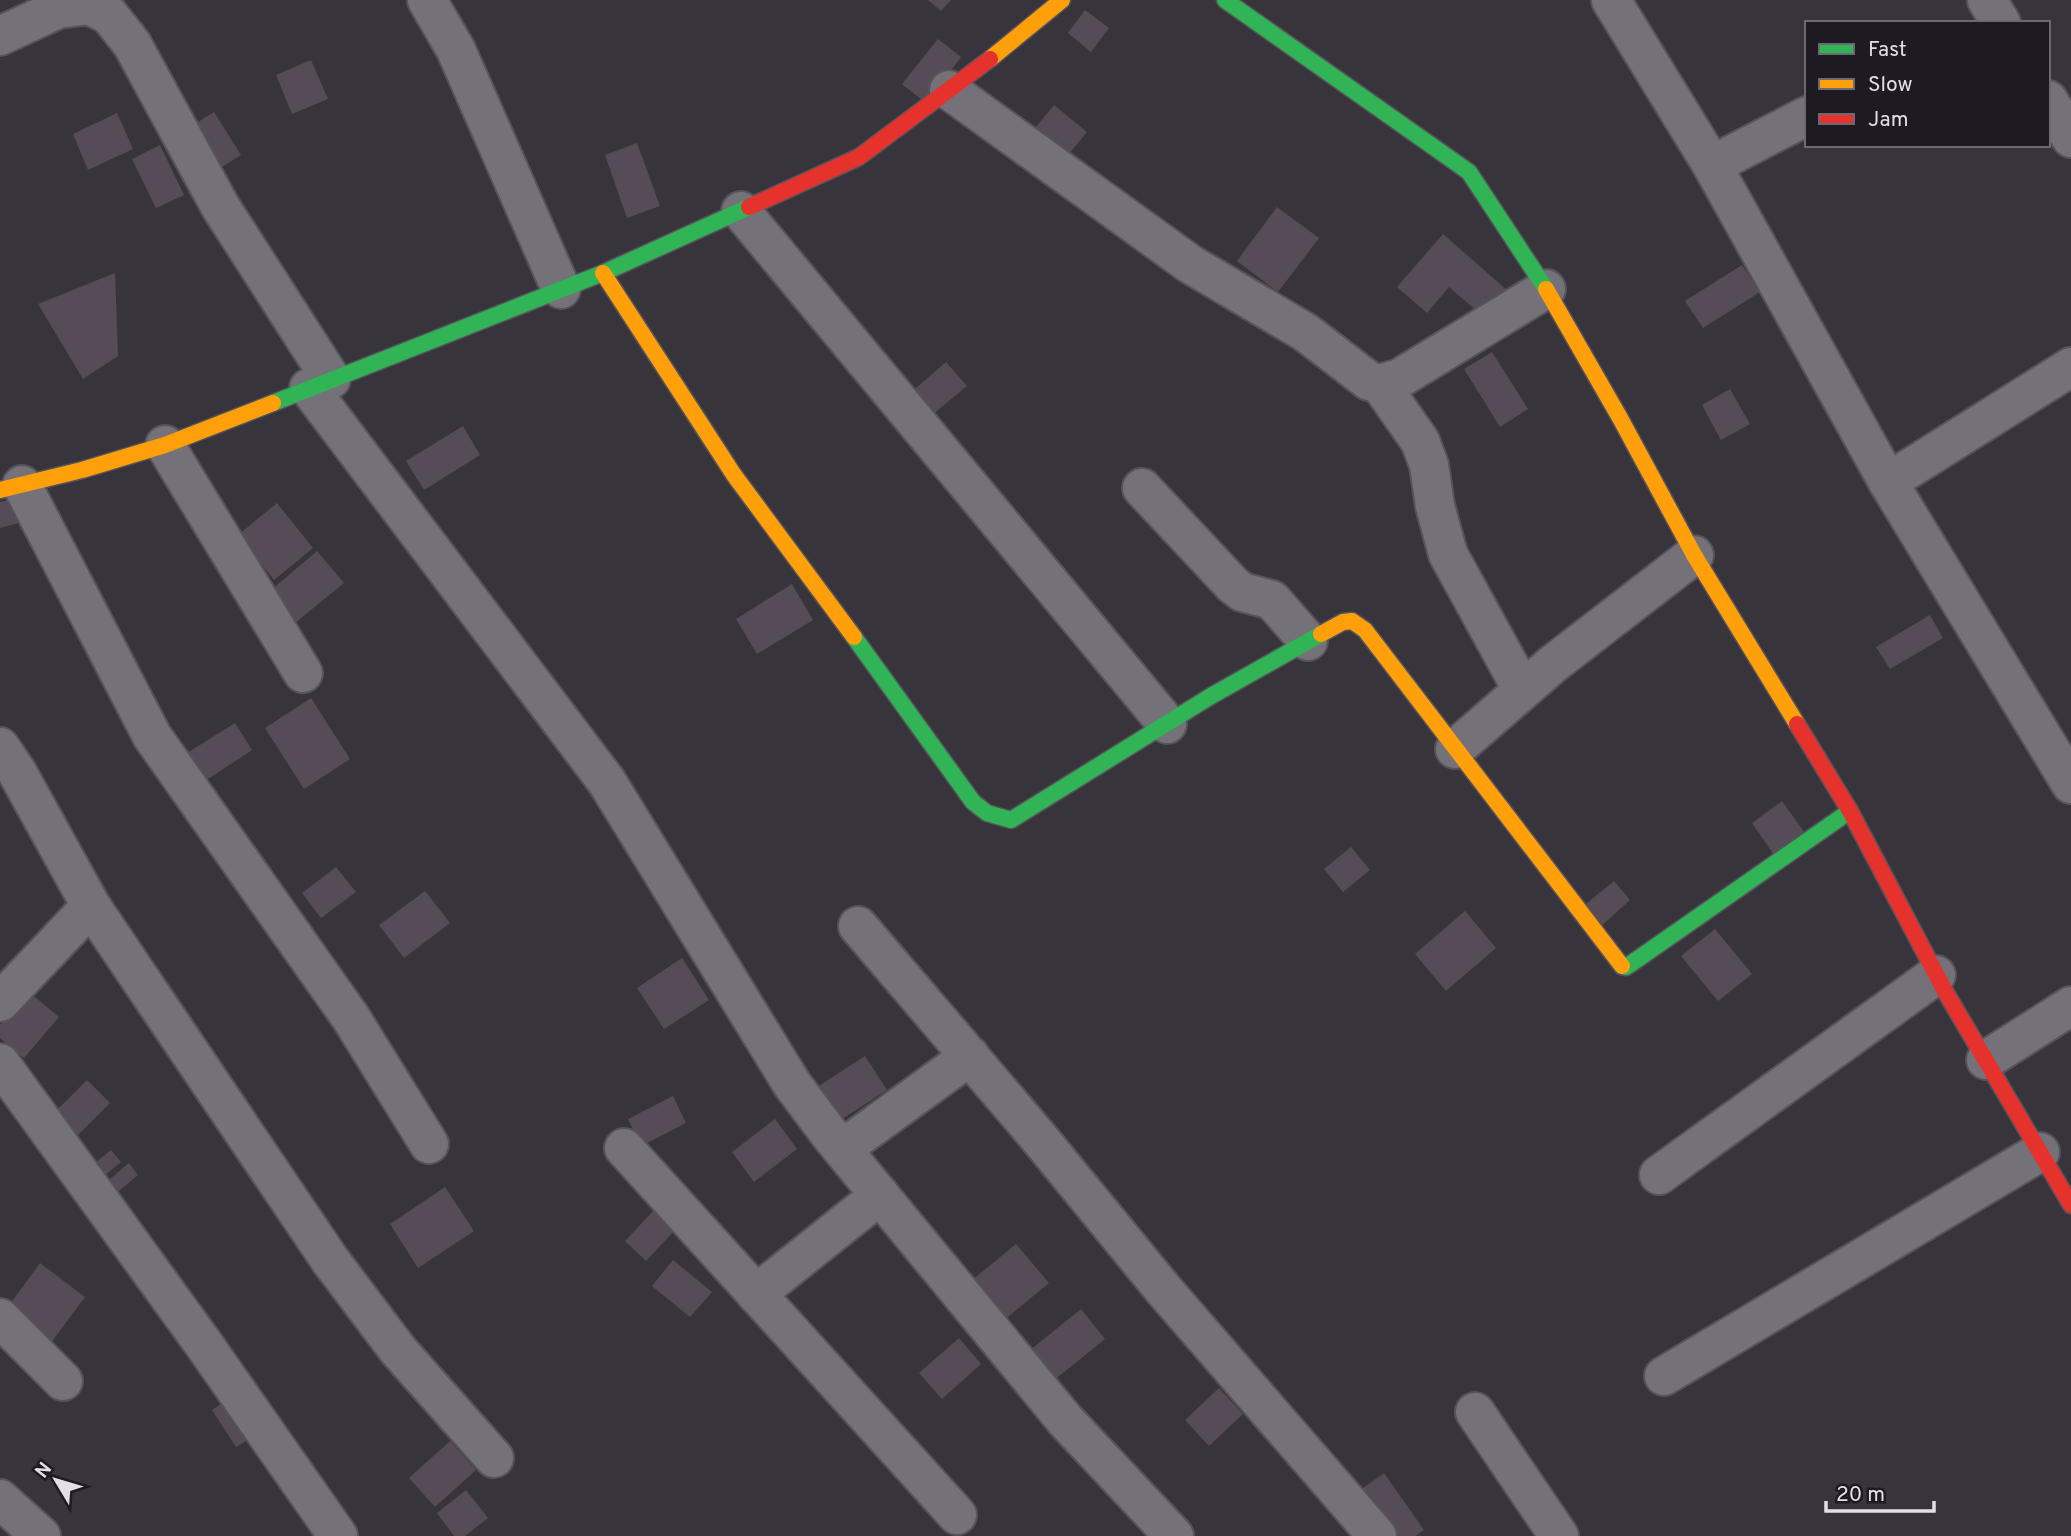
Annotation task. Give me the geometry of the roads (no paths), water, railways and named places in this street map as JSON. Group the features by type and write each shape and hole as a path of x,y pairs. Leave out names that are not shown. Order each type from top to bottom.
{"street":[{"path":"427,0 456,50 561,289"},
{"path":"429,1144 351,1017 152,736 11,487 165,445 603,273 859,157 980,67 1062,0"},
{"path":"1225,0 1469,172 1546,289 1695,555 1850,811 1936,975 2071,1205"},
{"path":"1611,0 1712,165 1888,482 2067,768"},
{"path":"0,36 58,9 89,5 109,15 132,44 320,384 607,782 792,1084 842,1149 1065,1420 1174,1536"},
{"path":"949,90 1190,264 1305,332 1369,381 1380,384 1400,378 1546,289"},
{"path":"2050,103 2071,138"},
{"path":"1712,165 1805,117"},
{"path":"741,211 1167,724"},
{"path":"603,273 734,475 973,802 987,813 1011,820 1308,641 1343,622 1352,621 1360,624 1621,966 1626,967 1632,963 1850,811"},
{"path":"1888,482 2071,367"},
{"path":"1380,384 1420,442 1429,465 1435,506 1448,554 1522,689"},
{"path":"165,445 303,673"},
{"path":"1142,488 1233,584 1242,592 1272,600 1308,641"},
{"path":"1455,749 1522,689 1695,555"},
{"path":"0,747 17,772 91,905 330,1260 398,1350 494,1458"},
{"path":"0,1002 91,905"},
{"path":"858,926 970,1056 1163,1289 1377,1536"},
{"path":"1658,1175 1936,975"},
{"path":"1986,1060 2071,1006"},
{"path":"842,1149 970,1056"},
{"path":"0,1063 205,1346 338,1536"},
{"path":"624,1148 957,1514"},
{"path":"1664,1376 2040,1152"},
{"path":"757,1294 880,1195"},
{"path":"0,1318 63,1381"},
{"path":"1475,1412 1559,1536"},
{"path":"0,1499 41,1536"}]}
